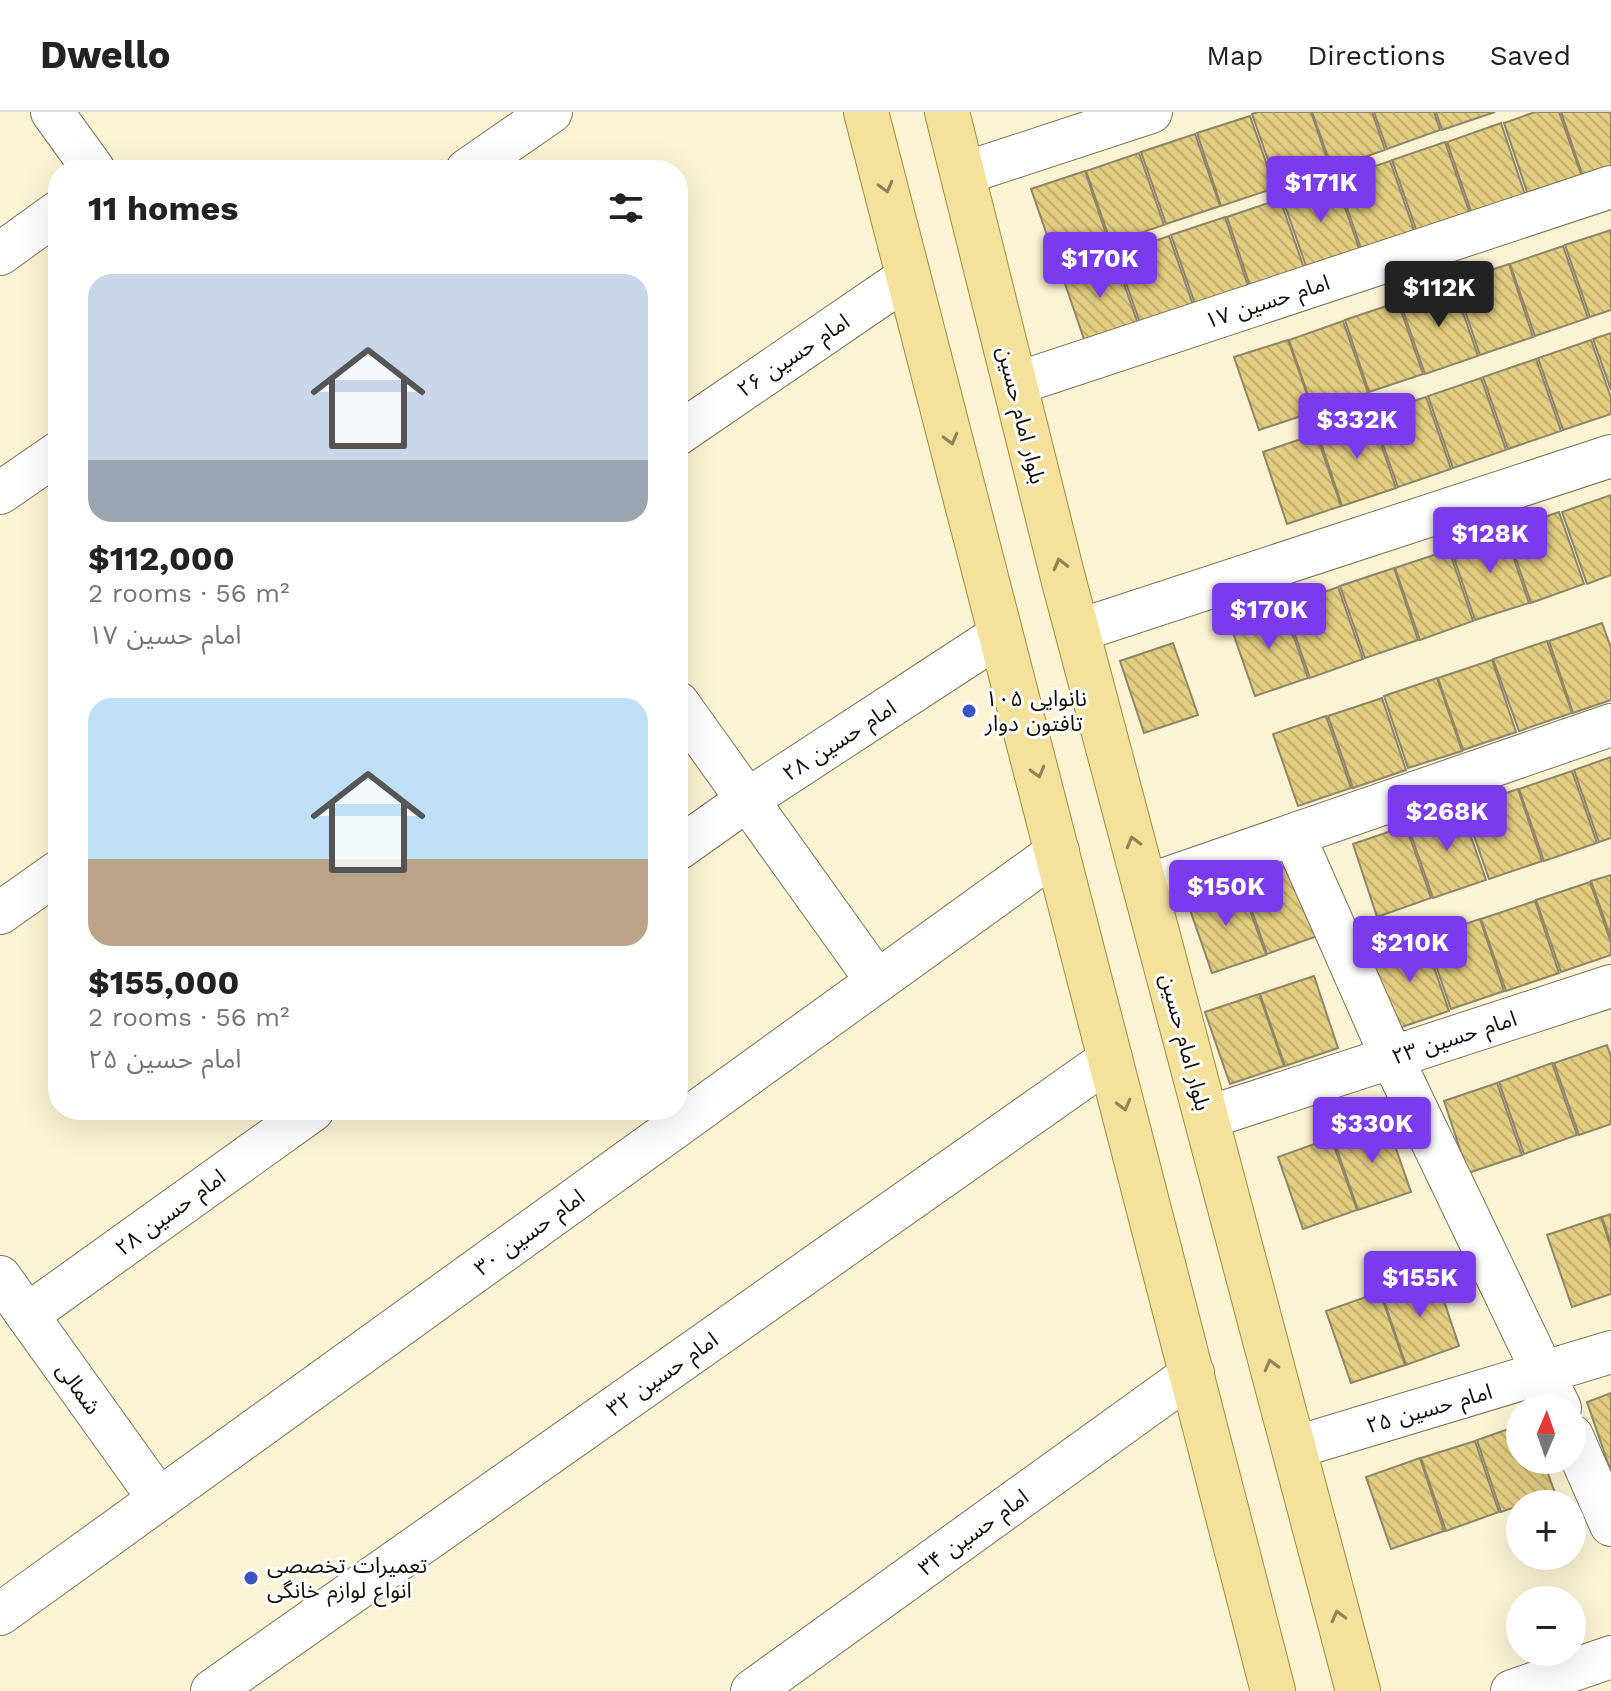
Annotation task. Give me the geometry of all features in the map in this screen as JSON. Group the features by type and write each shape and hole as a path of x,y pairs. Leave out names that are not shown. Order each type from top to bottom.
{"main road":[{"path":"866,112 1273,1691"},
{"name":"بلوار امام حسین","path":"947,112 1077,631 1358,1691"}],"street":[{"path":"52,112 87,160"},
{"path":"481,160 551,112"},
{"path":"962,174 1151,112"},
{"name":"امام حسین ۱۷","path":"1015,384 1611,187"},
{"path":"0,254 48,219"},
{"name":"امام حسین ۲۶","path":"688,427 909,276"},
{"path":"1077,631 1611,456"},
{"path":"0,493 48,460"},
{"name":"امام حسین ۲۸","path":"688,842 1001,634"},
{"path":"688,717 877,981"},
{"path":"1145,886 1611,725"},
{"path":"1294,836 1392,1058 1552,1391"},
{"name":"امام حسین ۳۰","path":"688,1117 1058,851"},
{"path":"0,913 48,879"},
{"name":"امام حسین ۲۳","path":"1206,1118 1611,986"},
{"name":"امام حسین ۳۲","path":"212,1691 1111,1058"},
{"name":"امام حسین ۲۸","path":"27,1315 299,1120"},
{"name":"امام حسین ۳۰","path":"0,1614 684,1120"},
{"name":"شمالی","path":"0,1277 159,1499"},
{"name":"امام حسین ۲۵","path":"1293,1448 1552,1391 1611,1352"},
{"name":"امام حسین ۳۴","path":"752,1691 1193,1373"},
{"path":"1586,1468 1611,1525"},
{"path":"1512,1691 1611,1657"}],"building":[{"path":"1311,112 1330,168 1277,186 1252,114"},
{"path":"1312,112 1372,112 1385,150 1332,168"},
{"path":"1374,112 1434,112 1440,130 1387,149"},
{"path":"1436,112 1495,112 1442,130"},
{"path":"1535,112 1559,112 1582,177 1528,195 1504,123"},
{"path":"1561,112 1611,112 1611,167 1583,177"},
{"path":"1250,116 1275,188 1221,206 1197,133"},
{"path":"1501,123 1525,195 1472,214 1447,142"},
{"path":"1195,134 1220,206 1166,224 1141,152"},
{"path":"1445,142 1470,214 1417,232 1392,160"},
{"path":"1139,153 1164,225 1111,243 1086,171"},
{"path":"1390,161 1415,233 1362,251 1337,179"},
{"path":"1085,171 1109,243 1056,261 1031,189"},
{"path":"1335,179 1360,251 1307,269 1282,197"},
{"path":"1280,199 1305,271 1251,289 1227,217"},
{"path":"1225,217 1249,289 1196,307 1171,235"},
{"path":"1611,230 1611,310 1590,317 1565,245"},
{"path":"1169,236 1194,308 1141,326 1116,254"},
{"path":"1563,246 1588,318 1535,336 1510,264"},
{"path":"1114,255 1139,327 1086,345 1061,272"},
{"path":"1509,264 1533,337 1480,355 1455,282"},
{"path":"1453,284 1478,356 1425,374 1400,302"},
{"path":"1398,302 1423,374 1369,392 1345,320"},
{"path":"1343,321 1368,393 1314,412 1289,340"},
{"path":"1611,333 1611,390 1593,339"},
{"path":"1288,340 1313,412 1259,430 1234,357"},
{"path":"1591,340 1611,398 1611,414 1563,430 1538,358"},
{"path":"1536,359 1561,431 1508,449 1483,377"},
{"path":"1481,378 1506,450 1453,468 1428,396"},
{"path":"1426,397 1451,469 1398,487 1372,414"},
{"path":"1371,415 1396,488 1342,506 1318,434"},
{"path":"1316,434 1341,506 1287,524 1263,452"},
{"path":"1611,495 1611,575 1587,584 1562,512"},
{"path":"1559,512 1584,584 1531,603 1506,530"},
{"path":"1504,530 1529,603 1475,620 1451,549"},
{"path":"1449,550 1473,621 1420,640 1395,568"},
{"path":"1394,568 1418,640 1365,658 1340,586"},
{"path":"1338,587 1363,659 1310,678 1285,606"},
{"path":"1283,606 1308,678 1255,696 1230,624"},
{"path":"1602,623 1611,648 1611,700 1573,713 1549,641"},
{"path":"1547,641 1572,713 1519,731 1493,659"},
{"path":"1173,643 1198,715 1144,733 1120,661"},
{"path":"1492,660 1516,732 1463,750 1438,678"},
{"path":"1437,678 1462,751 1408,768 1384,696"},
{"path":"1382,698 1406,770 1353,788 1328,716"},
{"path":"1326,716 1351,788 1298,806 1273,734"},
{"path":"1611,757 1611,838 1599,842 1574,770"},
{"path":"1572,771 1597,843 1544,861 1519,789"},
{"path":"1518,789 1542,861 1489,879 1464,807"},
{"path":"1461,808 1486,880 1433,898 1408,826"},
{"path":"1406,826 1431,898 1377,917 1353,844"},
{"path":"1296,863 1320,935 1267,954 1242,882"},
{"path":"1611,875 1611,938 1591,881"},
{"path":"1590,882 1611,943 1611,955 1561,972 1536,900"},
{"path":"1240,883 1266,955 1212,973 1187,901"},
{"path":"1535,901 1559,973 1506,991 1481,919"},
{"path":"1480,919 1504,991 1451,1009 1426,937"},
{"path":"1424,938 1449,1011 1396,1029 1371,956"},
{"path":"1314,976 1338,1048 1285,1066 1260,994"},
{"path":"1259,994 1284,1066 1230,1084 1205,1012"},
{"path":"1607,1045 1611,1057 1611,1124 1579,1135 1554,1063"},
{"path":"1552,1063 1577,1135 1524,1154 1499,1082"},
{"path":"1497,1083 1522,1155 1468,1173 1444,1101"},
{"path":"1386,1120 1411,1192 1358,1210 1333,1138"},
{"path":"1331,1138 1357,1210 1303,1229 1278,1157"},
{"path":"1611,1214 1611,1244 1602,1217"},
{"path":"1601,1217 1611,1248 1611,1294 1572,1307 1547,1235"},
{"path":"1435,1274 1459,1346 1406,1365 1381,1292"},
{"path":"1380,1292 1405,1365 1351,1383 1326,1311"},
{"path":"1611,1393 1611,1472 1587,1402"},
{"path":"1506,1430 1506,1474 1548,1474 1554,1490 1506,1490 1506,1510 1501,1512 1477,1440"},
{"path":"1475,1441 1499,1512 1446,1531 1421,1458"},
{"path":"1420,1458 1444,1531 1391,1549 1366,1477"}],"place":[{"name":"نانوایی ۱۰۵ تافتون دوار","path":"969,711"},
{"name":"تعمیرات تخصصی انواع لوازم خانگی","path":"251,1578"}]}
